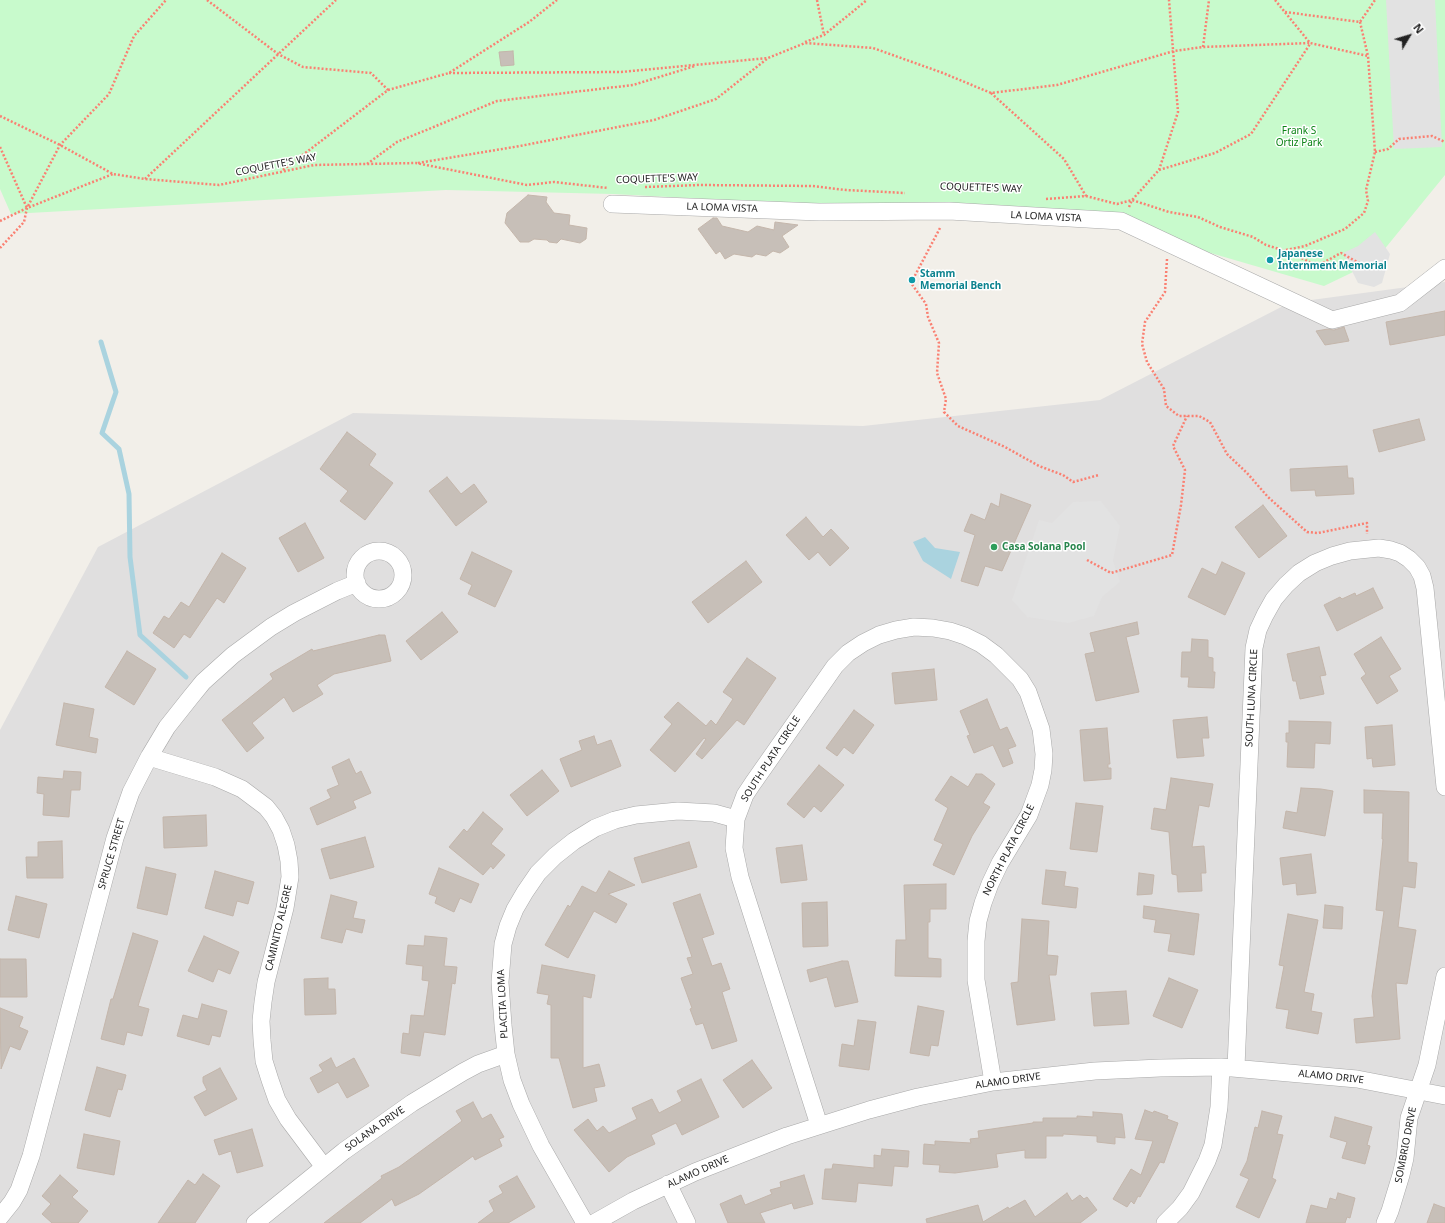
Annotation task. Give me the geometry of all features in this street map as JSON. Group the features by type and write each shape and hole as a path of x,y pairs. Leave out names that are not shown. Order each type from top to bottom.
{"street":[{"name":"LA LOMA VISTA","path":"612,204 819,212 949,211 1121,221 1332,320 1400,303 1445,268"},
{"name":"SOUTH LUNA CIRCLE","path":"1165,1223 1180,1208 1200,1178 1208,1161 1214,1138 1219,1106 1228,1067 1254,648 1258,630 1274,600 1286,585 1299,573 1315,563 1332,556 1350,551 1379,548 1400,553 1417,567 1422,576 1425,588 1445,787"},
{"name":"SPRUCE STREET","path":"0,1217 19,1190 31,1156 115,838 132,792 149,757 167,727 203,682 234,655 271,627 294,613 337,590 357,583"},
{"name":"SOUTH PLATA CIRCLE","path":"819,1125 740,877 734,848 736,819 745,795 825,678 835,666 848,653 879,635 896,630 933,628 950,631 965,636 981,644 996,655 1016,675 1028,692"},
{"name":"NORTH PLATA CIRCLE","path":"993,1082 976,980 976,941 978,921 988,890 1000,863 1028,814 1040,785 1044,754 1042,736 1028,692"},
{"name":"CAMINITO ALEGRE","path":"149,757 215,777 242,789 266,807 274,817 281,830 286,845 290,877 285,908 265,989 261,1021 264,1061 278,1100 288,1119 324,1167"},
{"name":"PLACITA LOMA","path":"585,1223 530,1125 512,1080 506,1054 502,1025 500,982 503,944 510,920 525,892 538,873 574,840 595,828 615,820 636,815 678,811 714,813 736,819"},
{"name":"SOMBRIO DRIVE","path":"1385,1223 1401,1175 1405,1158 1409,1118 1427,1065 1445,976"},
{"name":"SOLANA DRIVE","path":"255,1223 324,1167 368,1134 438,1087 478,1064 506,1054"},
{"name":"ALAMO DRIVE","path":"594,1223 668,1184 749,1149 819,1125 918,1097 993,1082 1096,1071 1228,1067 1357,1079 1445,1096"},
{"path":"668,1184 687,1223"}],"path":[{"path":"0,248 24,222 27,208 60,145 109,94 134,36 166,0"},
{"path":"207,0 278,54 303,67 371,73 388,90"},
{"path":"145,179 336,0"},
{"path":"449,73 529,22 557,0"},
{"path":"817,0 824,35"},
{"path":"416,163 520,146 654,120 716,99 768,58 824,35 866,0"},
{"path":"1132,200 1159,170 1178,112 1169,0"},
{"path":"1203,47 1209,0"},
{"path":"1275,0 1310,43"},
{"path":"1285,250 1305,246 1345,229 1364,213 1368,201 1366,190 1375,152 1368,56 1360,22 1375,0"},
{"path":"1285,12 1360,22"},
{"path":"805,43 873,48 991,93 1064,159 1086,196"},
{"path":"991,93 1057,85 1174,51 1203,47 1310,43 1368,56"},
{"path":"1159,170 1215,153 1250,134 1310,43"},
{"path":"281,172 388,90 449,73 617,72 768,58"},
{"path":"367,164 397,142 497,101 633,85 702,64"},
{"path":"0,116 60,145 113,174"},
{"path":"1375,152 1388,149 1399,139 1432,136 1445,142"},
{"path":"0,147 27,208"},
{"name":"COQUETTE'S WAY","path":"113,174 145,179 219,185 314,165 416,163 527,185 554,182 608,188"},
{"path":"0,220 113,174"},
{"name":"COQUETTE'S WAY","path":"639,188 699,185 812,186 907,194"},
{"path":"1045,199 1086,196 1117,204 1132,200 1169,212 1198,217 1220,227 1253,237 1266,244 1285,250 1317,266 1341,253 1368,268"},
{"path":"949,211 911,283 926,304 928,317 939,343 937,372 946,399 944,412 958,426 1005,447 1039,466 1063,475 1073,482 1099,475"},
{"path":"1167,243 1167,275 1165,292 1145,322 1142,344 1147,362 1164,389 1166,406 1179,416 1199,416 1210,422 1228,454 1268,497 1306,532 1318,533 1367,523 1367,549"},
{"path":"1087,560 1111,573 1172,555 1186,470 1173,446 1188,416"}],"shaded area":[{"path":"1386,0 1435,0 1442,147 1394,149"},
{"path":"1375,232 1390,254 1382,283 1374,287 1358,283 1343,253 1358,246"},
{"path":"1445,282 1445,1223 0,1223 0,730 98,547 353,413 863,426 1100,400 1289,303"},
{"path":"1101,501 1120,526 1113,561 1120,582 1102,597 1094,616 1068,623 1027,617 1012,600 1039,520 1052,523 1073,502"}],"green space":[{"name":"Frank S Ortiz Park","path":"0,0 1445,0 1445,175 1374,262 1324,286 1097,220 613,194 446,190 11,214 0,189"}],"water":[{"path":"925,537 935,548 960,552 951,579 923,561 913,542"}],"building":[{"path":"513,51 514,65 501,66 499,52"},
{"path":"528,195 547,197 546,202 554,213 570,215 569,225 587,228 586,239 580,243 561,239 557,243 549,242 547,240 534,239 529,242 520,242 505,223 507,213"},
{"path":"713,218 717,218 722,226 748,232 757,226 774,230 775,222 798,225 782,236 789,247 780,253 773,251 766,256 756,254 752,257 734,254 725,259 720,251 716,254 698,229"},
{"path":"1445,311 1445,335 1390,345 1386,322"},
{"path":"1344,327 1349,341 1325,345 1316,331 1328,329 1334,330"},
{"path":"1419,419 1425,440 1379,452 1373,430"},
{"path":"347,432 376,454 369,465 393,483 365,520 340,501 348,491 320,469"},
{"path":"1347,466 1348,478 1353,478 1354,494 1316,496 1315,490 1291,491 1290,469"},
{"path":"447,477 461,494 474,484 487,502 456,526 429,491"},
{"name":"Casa Solana Pool","path":"1001,494 1031,505 1002,571 985,566 978,586 961,581 975,535 964,531 971,514 985,520 991,503 999,507"},
{"path":"1263,505 1287,536 1259,558 1235,527"},
{"path":"806,517 823,537 831,529 849,548 830,566 818,552 809,560 786,535"},
{"path":"305,523 324,558 298,572 279,538"},
{"path":"472,552 512,571 495,607 468,594 472,585 460,579"},
{"path":"222,553 246,568 224,603 217,598 190,638 184,634 174,648 153,633 164,616 169,619 181,602 189,607"},
{"path":"746,561 762,582 708,623 692,602"},
{"path":"1222,562 1245,573 1225,615 1188,597 1202,568 1216,575"},
{"path":"1373,588 1383,608 1337,631 1324,605 1340,597 1342,599 1355,593 1356,596"},
{"path":"442,612 458,632 421,660 406,641"},
{"path":"1137,622 1139,634 1126,637 1139,692 1096,701 1085,654 1095,652 1090,633"},
{"path":"379,635 385,635 391,661 334,674 317,685 323,694 293,712 284,697 252,723 264,738 247,752 222,720 273,679 270,674 312,649 313,651"},
{"path":"1381,637 1401,669 1389,676 1398,691 1377,704 1361,678 1366,674 1354,654"},
{"path":"1192,639 1208,640 1208,657 1213,658 1213,672 1215,672 1214,688 1188,687 1189,677 1181,677 1182,652 1191,652"},
{"path":"1319,647 1326,675 1320,676 1324,694 1300,699 1296,681 1293,681 1287,654"},
{"path":"127,651 156,669 134,705 105,687"},
{"path":"747,658 776,678 744,725 737,720 702,759 696,754 706,739 704,738 675,772 650,750 672,724 664,717 678,702 706,726 711,720 716,725 733,699 723,692"},
{"path":"934,669 937,700 895,704 892,673"},
{"path":"987,699 1000,730 1007,727 1016,746 1008,749 1013,763 1003,767 993,745 974,753 967,736 970,735 960,711"},
{"path":"64,703 94,709 89,737 98,739 96,753 56,745"},
{"path":"854,710 874,725 853,754 844,747 837,756 826,748"},
{"path":"1207,717 1209,738 1202,738 1204,756 1177,758 1173,720"},
{"path":"1289,721 1331,722 1330,744 1315,743 1314,768 1287,767 1288,742 1286,742 1286,733 1289,733"},
{"path":"1392,725 1395,765 1373,767 1372,758 1367,759 1365,727"},
{"path":"1107,728 1110,764 1108,764 1108,768 1111,768 1111,779 1084,781 1080,730"},
{"path":"594,736 597,745 611,740 621,766 571,787 560,759 582,750 579,741"},
{"path":"349,759 356,774 361,771 371,793 353,801 356,808 317,825 310,808 331,798 327,790 339,785 332,767"},
{"path":"819,765 844,785 821,812 814,806 804,818 787,804"},
{"path":"542,770 559,791 527,816 510,795"},
{"path":"64,771 81,772 80,790 71,790 69,817 43,815 44,794 37,793 38,777 63,779"},
{"path":"976,774 982,774 995,784 983,803 990,807 972,836 954,875 933,865 943,844 934,840 948,808 935,800 951,776 968,787"},
{"path":"1171,778 1213,784 1209,807 1199,805 1192,847 1204,846 1206,873 1201,873 1202,891 1178,892 1177,875 1172,874 1169,832 1151,829 1154,808 1166,810"},
{"path":"1301,788 1333,791 1325,836 1283,828 1286,811 1297,813"},
{"path":"1364,790 1409,792 1408,862 1417,863 1415,888 1403,886 1398,927 1416,930 1407,984 1396,983 1400,1039 1356,1043 1354,1019 1374,1017 1372,996 1384,911 1376,910 1383,839 1383,813 1364,813"},
{"path":"1076,803 1103,806 1097,852 1070,849"},
{"path":"483,812 503,829 491,844 505,855 493,869 491,866 483,875 449,847 464,829 467,832"},
{"path":"206,815 207,846 164,848 163,817"},
{"path":"365,837 374,867 330,879 321,849"},
{"path":"62,841 63,878 27,878 26,857 38,857 38,842"},
{"path":"689,842 697,867 642,883 634,858"},
{"path":"802,845 807,880 781,883 776,848"},
{"path":"1311,854 1316,893 1297,895 1296,883 1283,885 1280,858"},
{"path":"146,867 176,874 167,915 137,908"},
{"path":"439,868 479,884 471,903 460,898 454,912 435,903 437,897 429,894"},
{"path":"1046,870 1066,872 1064,886 1078,888 1076,908 1042,904"},
{"path":"215,871 254,882 248,904 237,901 233,916 205,908"},
{"path":"609,871 635,885 608,894 627,904 616,923 594,911 568,958 545,945 568,905 570,907 582,886 596,893"},
{"path":"1139,873 1154,875 1152,894 1137,895"},
{"path":"946,884 946,909 930,909 930,922 928,922 928,958 941,959 941,977 895,976 896,940 906,940 904,885"},
{"path":"700,894 714,934 702,938 712,966 721,963 730,989 722,992 737,1041 712,1049 703,1023 696,1025 690,1009 692,1008 681,978 693,974 687,958 692,957 673,903"},
{"path":"331,895 357,902 353,918 365,920 362,933 346,929 342,943 321,938"},
{"path":"16,896 47,904 39,938 8,930"},
{"path":"827,902 828,946 803,947 802,903"},
{"path":"1325,905 1343,907 1342,929 1323,928"},
{"path":"1144,906 1199,914 1194,955 1168,951 1171,934 1154,932 1156,920 1143,918"},
{"path":"1288,914 1318,920 1304,992 1314,994 1311,1011 1322,1013 1318,1034 1286,1028 1289,1010 1276,1008 1284,966 1279,965"},
{"path":"1022,919 1049,921 1047,955 1058,956 1056,975 1049,975 1055,1020 1017,1025 1011,983 1018,982"},
{"path":"133,933 158,941 138,1006 149,1009 142,1036 127,1032 124,1045 101,1039 111,999 113,999"},
{"path":"204,936 239,952 230,974 218,969 213,982 188,971"},
{"path":"425,936 447,938 444,966 457,967 455,984 452,983 445,1035 424,1032 420,1056 401,1053 403,1033 409,1034 411,1015 424,1016 429,981 422,980 423,966 406,964 408,945 424,946"},
{"path":"0,959 26,959 27,997 0,997"},
{"path":"842,961 848,961 858,1002 835,1007 827,977 810,982 807,970"},
{"path":"542,965 595,975 591,998 583,996 583,1068 599,1064 605,1086 594,1088 597,1101 573,1108 559,1058 551,1058 551,1005 547,1004 549,995 537,993"},
{"path":"328,978 328,989 335,989 336,1014 305,1015 304,979"},
{"path":"1169,978 1198,990 1182,1028 1153,1016"},
{"path":"1126,991 1129,1024 1094,1026 1091,993"},
{"path":"202,1004 227,1011 220,1037 212,1035 209,1045 177,1036 183,1015 198,1019"},
{"path":"918,1006 944,1011 938,1046 931,1045 929,1056 910,1053"},
{"path":"0,1008 23,1017 19,1027 28,1031 20,1050 10,1046 1,1069"},
{"path":"858,1020 876,1022 869,1070 839,1066 842,1044 854,1046"},
{"path":"331,1058 336,1068 354,1058 369,1086 347,1098 338,1082 318,1093 310,1078 323,1071 319,1065"},
{"path":"752,1060 772,1088 743,1108 723,1080"},
{"path":"97,1067 126,1075 122,1090 118,1089 110,1117 85,1110"},
{"path":"220,1068 237,1099 205,1116 194,1097 207,1090 203,1082 203,1077"},
{"path":"701,1079 719,1117 682,1135 676,1123 651,1135 655,1144 627,1157 609,1172 574,1130 588,1119 597,1131 603,1126 609,1133 637,1119 632,1108 652,1099 659,1113 682,1101 677,1091"},
{"path":"473,1102 482,1119 491,1114 504,1137 499,1139 502,1146 475,1160 473,1156 419,1194 395,1206 392,1199 360,1223 324,1223 382,1178 381,1176 399,1167 462,1121 456,1111"},
{"path":"1145,1110 1153,1113 1154,1111 1168,1116 1167,1119 1178,1123 1164,1163 1160,1162 1140,1197 1138,1196 1134,1204 1131,1201 1127,1207 1113,1199 1131,1169 1141,1175 1153,1141 1135,1139"},
{"path":"1262,1111 1282,1116 1277,1134 1283,1135 1272,1178 1276,1180 1259,1218 1236,1207 1249,1179 1240,1175 1247,1161 1255,1127 1258,1128"},
{"path":"1093,1112 1122,1114 1125,1138 1115,1137 1115,1144 1097,1142 1097,1136 1063,1134 1063,1136 1046,1136 1046,1158 1025,1158 1025,1150 996,1154 998,1167 955,1173 939,1172 940,1165 923,1164 924,1144 935,1145 935,1141 971,1143 970,1139 979,1138 978,1131 1033,1122 1043,1122 1043,1118 1077,1118 1077,1116 1093,1117"},
{"path":"1335,1117 1372,1127 1367,1145 1370,1146 1365,1164 1342,1158 1347,1142 1330,1137"},
{"path":"252,1129 263,1166 237,1173 231,1151 219,1155 214,1140"},
{"path":"84,1134 120,1141 114,1175 77,1168"},
{"path":"882,1149 909,1151 908,1167 894,1166 892,1186 858,1183 856,1202 822,1199 825,1169 832,1169 833,1164 874,1168 874,1155 881,1156"},
{"path":"203,1174 220,1186 195,1223 158,1223 188,1180 195,1185"},
{"path":"60,1175 78,1191 72,1197 88,1211 78,1223 52,1223 42,1214 51,1204 42,1196"},
{"path":"804,1175 813,1204 794,1209 792,1203 760,1213 765,1223 728,1223 720,1204 741,1195 745,1205 772,1194 770,1190 781,1187 780,1182"},
{"path":"517,1176 535,1207 508,1223 478,1223 494,1211 489,1201 503,1193 499,1186"},
{"path":"1067,1193 1072,1201 1080,1195 1084,1199 1087,1197 1097,1210 1080,1223 927,1223 926,1219 978,1205 983,1222 1008,1207 1009,1209 1025,1200 1035,1217"},
{"path":"1338,1193 1355,1198 1350,1218 1347,1217 1345,1223 1306,1223 1311,1205 1327,1209 1330,1198 1336,1200"},
{"path":"1434,1204 1445,1208 1445,1223 1427,1223"}],"waterway":[{"path":"101,342 116,392 102,433 119,449 129,494 130,557 140,635 186,677"}],"place":[{"name":"Japanese Internment Memorial","path":"1270,260"},
{"name":"Stamm Memorial Bench","path":"912,280"},
{"name":"Casa Solana Pool","path":"994,547"}]}
